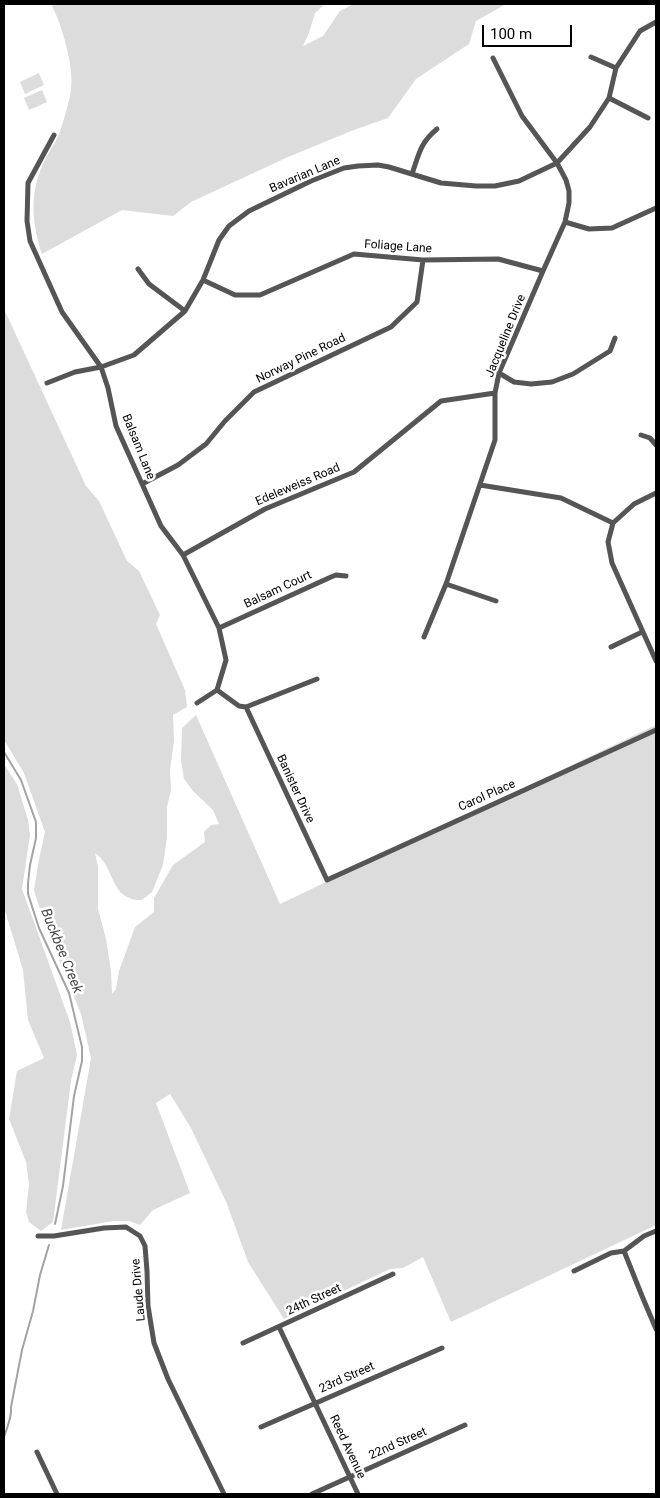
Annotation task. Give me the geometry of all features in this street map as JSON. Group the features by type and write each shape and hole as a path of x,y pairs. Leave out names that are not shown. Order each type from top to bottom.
{"street":[{"name":"Bavarian Lane","path":"47,383 75,372 134,355 185,311 203,280 222,235 229,226 249,211 311,180 344,168 378,165 441,183 495,186 518,181 557,163 590,127 609,98 616,68 640,31 656,22"},
{"path":"590,57 616,68"},
{"name":"Jacqueline Drive","path":"424,637 446,584 495,440 495,393 499,372 566,222 570,203 566,180 557,163 522,116 493,58"},
{"path":"609,98 648,118"},
{"path":"412,174 422,144 437,129"},
{"name":"Balsam Lane","path":"54,135 28,183 27,221 30,241 62,312 101,366 116,426 142,484 161,526 183,555 219,628 226,660 217,690"},
{"path":"566,222 589,229 612,228 656,208"},
{"name":"Foliage Lane","path":"203,280 235,295 260,295 354,254 423,260 498,259 543,271"},
{"name":"Norway Pine Road","path":"142,484 178,465 206,444 225,421 254,392 390,327 417,302 423,260"},
{"path":"138,269 149,284 185,311"},
{"path":"499,372 514,382 531,384 552,382 573,374 610,351 615,338"},
{"name":"Edeleweiss Road","path":"183,555 265,509 354,472 441,401 495,393"},
{"path":"641,435 650,438 656,445"},
{"path":"480,485 561,498 613,523"},
{"path":"656,493 634,504 613,523 608,542 612,563 656,661"},
{"name":"Balsam Court","path":"219,628 331,577 336,575 346,576"},
{"path":"446,584 496,602"},
{"path":"611,647 642,632"},
{"path":"197,703 217,690 239,706 246,707 317,679"},
{"name":"Banister Drive","path":"246,707 326,880"},
{"name":"Carol Place","path":"326,880 656,730"},
{"name":"Laude Drive","path":"38,1236 54,1236 104,1228 126,1227 140,1236 145,1246 148,1306 154,1343 168,1379 224,1494"},
{"path":"574,1270 610,1252 624,1251 644,1236 656,1231"},
{"path":"624,1251 656,1329"},
{"name":"24th Street","path":"243,1343 393,1274"},
{"name":"Reed Avenue","path":"279,1327 358,1494"},
{"name":"23rd Street","path":"261,1427 442,1348"},
{"name":"22nd Street","path":"312,1494 465,1425"},
{"path":"37,1452 57,1494"}],"shaded area":[{"path":"51,4 325,4 315,13 303,46 323,36 340,11 354,4 506,4 476,21 469,44 416,79 388,118 288,157 191,202 173,216 122,210 42,254 34,220 36,186 43,164 61,129 71,89 69,58 59,23"},
{"path":"39,73 44,85 25,94 20,82"},
{"path":"42,90 47,102 29,110 24,98"},
{"path":"4,309 86,486 99,501 127,561 139,571 160,615 156,624 185,690 187,707 173,715 174,741 170,770 171,790 167,807 167,838 163,865 152,892 142,900 131,899 124,895 118,889 107,866 95,853 98,867 98,909 106,939 111,971 112,994 116,989 119,971 135,927 154,912 154,898 173,865 205,842 204,832 211,825 219,824 213,810 193,791 184,779 181,760 182,728 196,715 280,904 656,725 656,1225 451,1322 423,1257 403,1268 390,1269 284,1319 248,1262 227,1204 191,1128 170,1094 156,1103 190,1193 153,1210 140,1225 129,1221 113,1221 61,1230 91,1058 81,1014 45,925 34,890 45,832 24,773 4,740"},
{"path":"4,764 17,784 28,820 30,835 22,889 70,1022 77,1055 71,1081 53,1222 41,1231 29,1222 26,1212 29,1184 26,1162 9,1119 17,1071 44,1058 28,1020 23,970 4,907"}],"waterway":[{"name":"Buckbee Creek","path":"4,752 21,780 36,822 36,838 30,865 28,894 39,928 69,993 82,1047 82,1061 74,1096 63,1186 55,1224"},
{"path":"4,1437 10,1419 22,1350 49,1245"}]}
